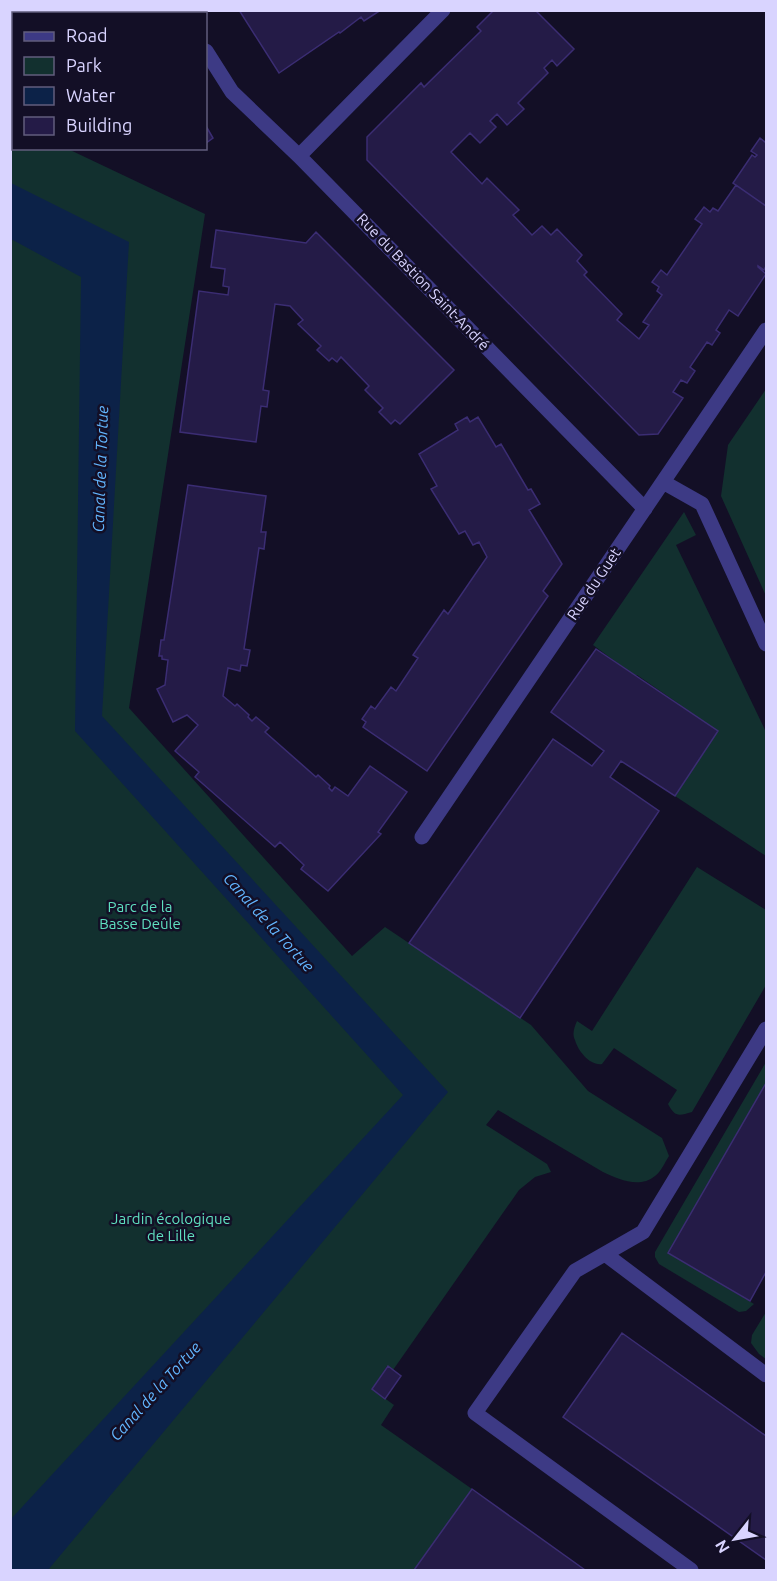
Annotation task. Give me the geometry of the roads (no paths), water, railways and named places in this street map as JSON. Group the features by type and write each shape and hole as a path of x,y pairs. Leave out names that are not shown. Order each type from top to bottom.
{"street":[{"path":"299,156 443,10"},
{"name":"Rue du Bastion Saint-André","path":"207,53 232,92 299,156 645,509"},
{"name":"Rue du Guet","path":"422,837 766,330"},
{"path":"663,482 702,504 766,644"},
{"path":"691,1570 475,1413 575,1271 643,1232 766,1029"},
{"path":"605,1254 766,1375"}],"water":[{"name":"Canal de la Tortue","path":"11,183 129,242 102,716 448,1092 48,1570 11,1570 11,1519 403,1095 75,731 81,277 11,239"}],"park label":[{"name":"Parc de la Basse Deûle","path":"140,916"},
{"name":"Jardin écologique de Lille","path":"171,1228"}]}
